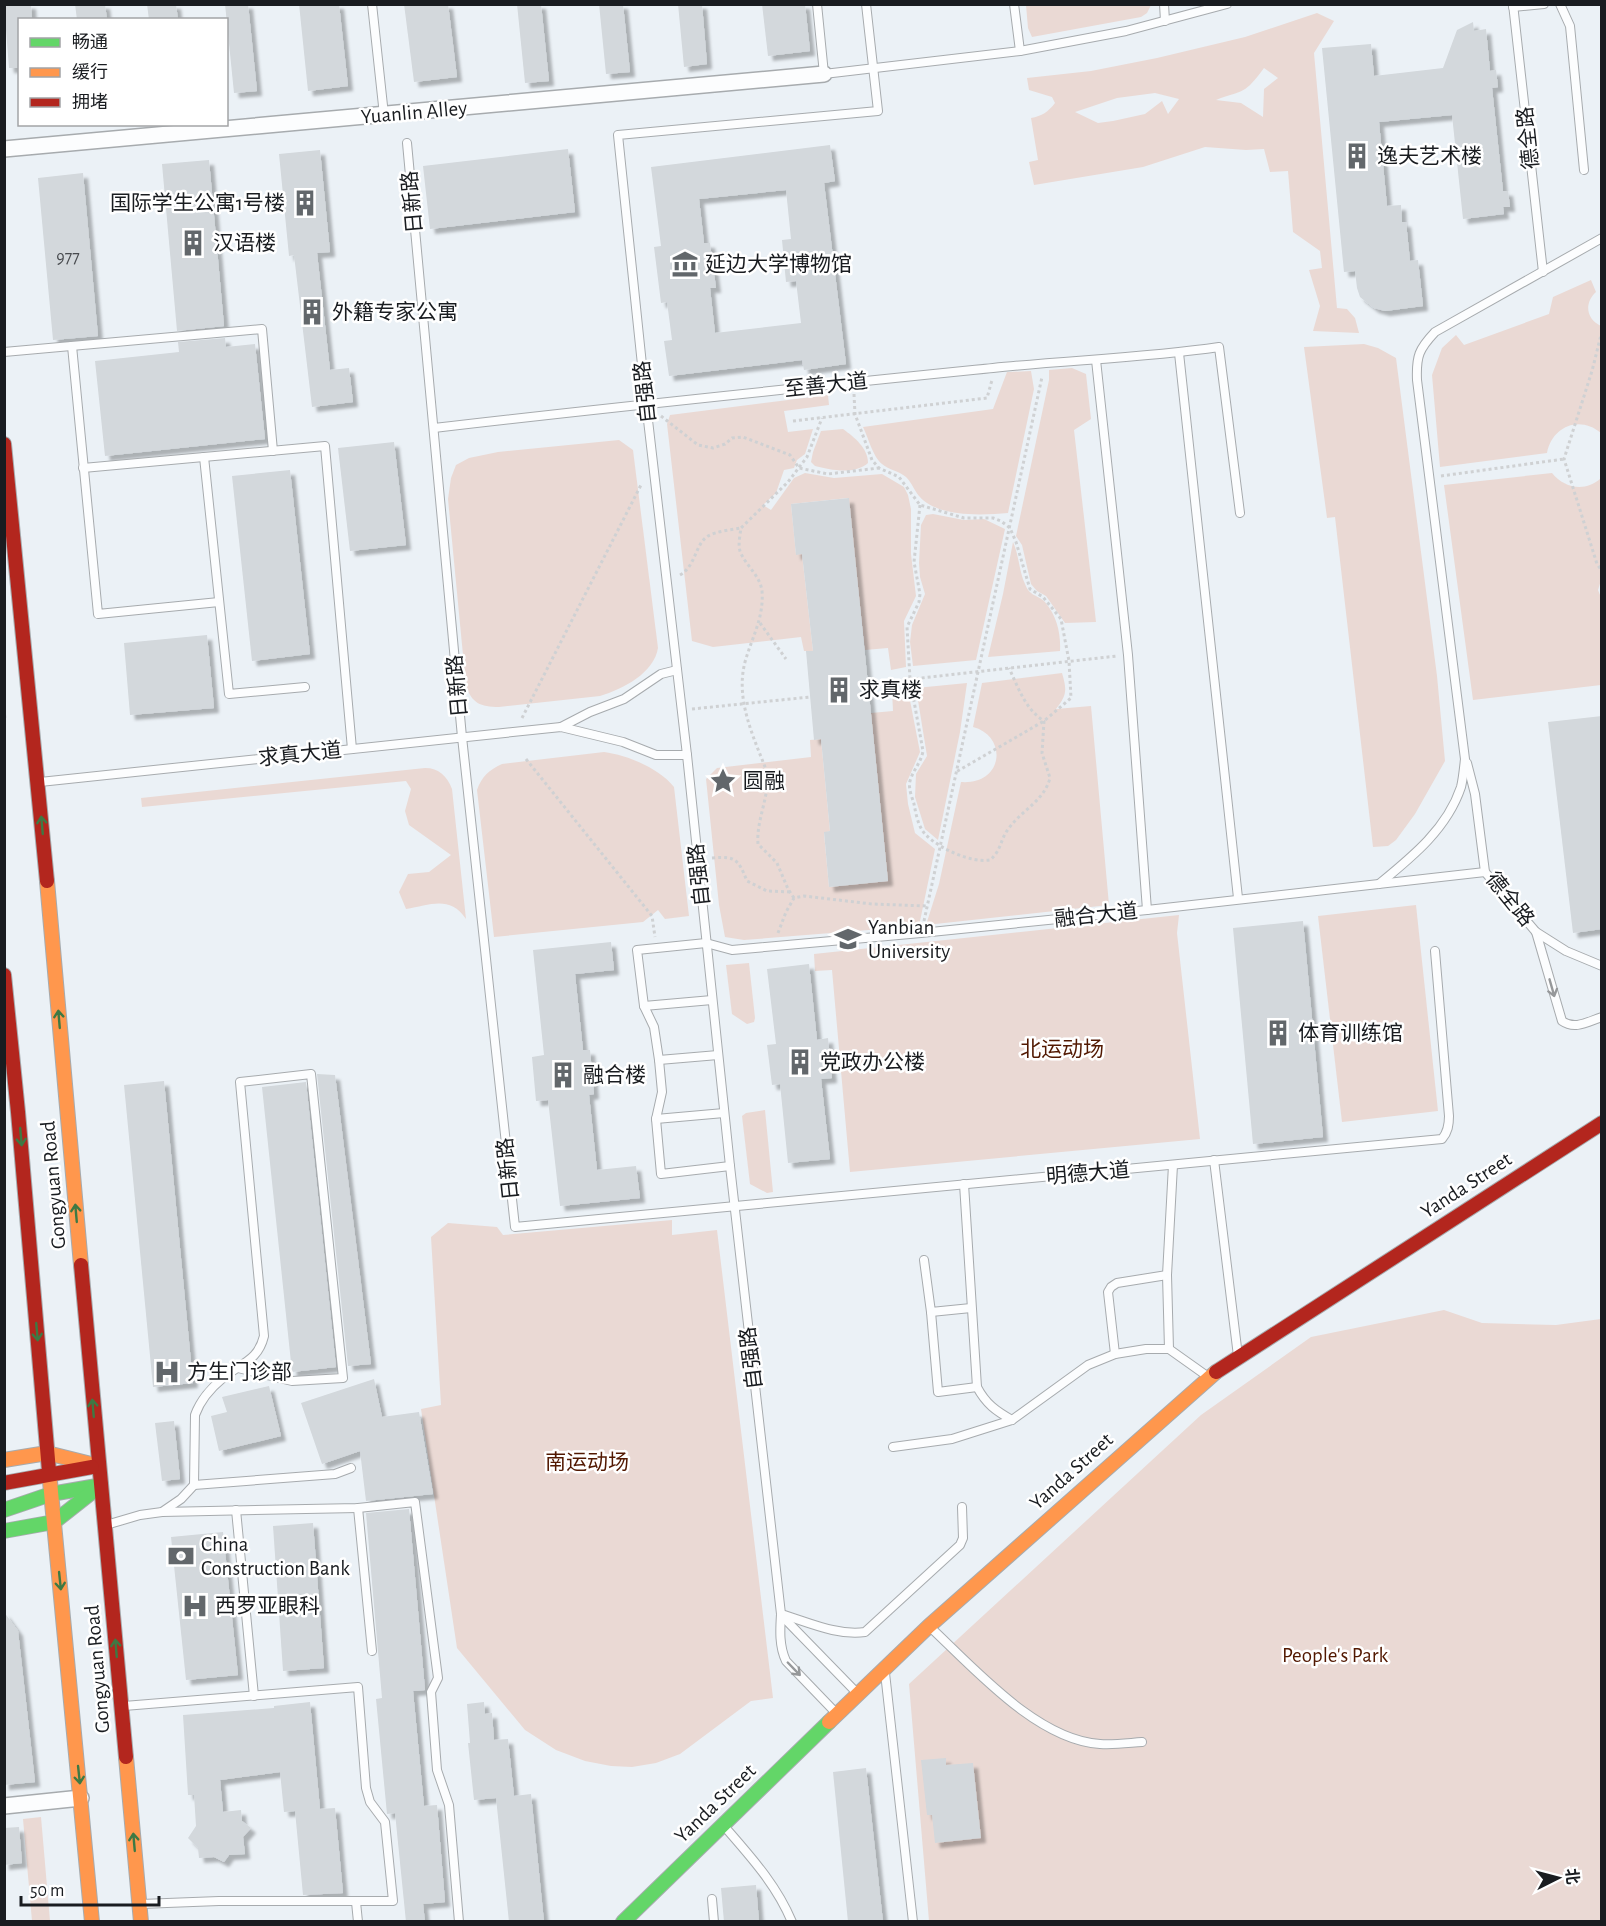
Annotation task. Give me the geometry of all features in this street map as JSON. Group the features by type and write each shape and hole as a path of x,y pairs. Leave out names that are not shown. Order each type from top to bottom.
{"main road":[{"name":"Gongyuan Road","path":"4,444 38,782 141,1922"},
{"name":"Gongyuan Road","path":"4,975 11,1113 54,1522 92,1922"},
{"name":"Yanda Street","path":"623,1922 929,1626 1208,1377 1602,1123"},
{"path":"4,1460 47,1453 99,1466"},
{"path":"4,1483 99,1466"},
{"path":"4,1510 51,1494 101,1485"},
{"path":"4,1531 54,1522 101,1485"}],"street":[{"name":"Yuanlin Alley","path":"4,149 824,74"},
{"path":"4,1806 81,1798"}],"lane":[{"path":"372,4 384,115"},
{"path":"817,4 824,74 1020,51 1103,36 1227,4"},
{"path":"866,4 873,68"},
{"path":"1014,4 1020,51"},
{"path":"1164,4 1165,21"},
{"path":"1513,6 1544,4"},
{"path":"1560,4 1570,26 1584,170"},
{"name":"德全路","path":"1513,6 1543,272"},
{"name":"自强路","path":"837,1714 782,1654 781,1614 734,1206 687,755 646,403 618,135 879,111 873,68"},
{"name":"日新路","path":"407,144 462,737 515,1227"},
{"path":"1378,884 1411,858 1428,841 1448,814 1461,787 1465,759 1417,380 1419,352 1435,332 1602,238"},
{"path":"4,352 262,329 273,450"},
{"path":"72,346 98,614 219,602"},
{"name":"至善大道","path":"434,428 646,403 1041,363 1179,353 1219,347 1240,513"},
{"path":"1179,353 1238,898"},
{"path":"1096,360 1128,655 1147,910"},
{"path":"84,468 325,446 352,748"},
{"path":"204,457 229,694 305,687"},
{"path":"561,727 590,712 624,699 662,674 677,670"},
{"path":"561,727 623,742 656,755 687,755"},
{"name":"求真大道","path":"38,782 561,727"},
{"name":"德全路","path":"1465,759 1475,794 1485,872 1536,932 1566,951 1602,966"},
{"name":"融合大道","path":"657,948 706,943 732,950 921,933 1485,872"},
{"path":"1536,932 1562,1021 1569,1026 1577,1026 1602,1017"},
{"path":"657,948 637,950 644,1006 654,1027 659,1060 662,1092 656,1119 661,1174 730,1166"},
{"name":"明德大道","path":"515,1227 1442,1139 1449,1125 1449,1116 1435,951"},
{"path":"644,1006 712,1000"},
{"path":"659,1060 718,1055"},
{"path":"194,1485 195,1415 199,1405 223,1378 256,1355 262,1346 264,1336 240,1082 311,1074 343,1378 292,1381 238,1368"},
{"path":"656,1119 724,1113"},
{"path":"1214,1160 1238,1356"},
{"path":"1168,1349 1167,1275 1173,1164"},
{"path":"964,1184 976,1387 984,1401 1012,1420"},
{"path":"924,1260 938,1392 976,1387"},
{"path":"1115,1354 1108,1292 1111,1287 1117,1283 1167,1275"},
{"path":"931,1312 971,1308"},
{"path":"893,1447 952,1439 1012,1420 1088,1365 1115,1354 1146,1349 1168,1349 1208,1377"},
{"path":"162,1512 194,1485 335,1474 351,1468"},
{"path":"105,1525 140,1515 162,1512 358,1508 415,1502 438,1678 431,1692 437,1770 449,1805 459,1922"},
{"path":"781,1614 838,1631 853,1634 865,1632 960,1545 963,1538 962,1507"},
{"path":"358,1508 372,1651"},
{"path":"236,1510 254,1695"},
{"path":"781,1614 858,1694"},
{"path":"929,1626 1019,1709 1047,1726 1076,1739 1099,1744 1142,1742"},
{"path":"884,1669 913,1922"},
{"path":"122,1706 358,1687 366,1788 370,1802 385,1822 393,1901 219,1901 140,1904"},
{"path":"723,1824 769,1879 783,1901 792,1922"},
{"path":"712,1899 714,1922"},
{"path":"356,1902 358,1922"}],"path":[{"path":"1602,331 1564,459 1597,564 1602,571"},
{"path":"921,933 1042,378 1041,363"},
{"path":"793,422 987,398 995,368"},
{"path":"853,382 855,414 872,460 879,468 899,477 920,505 964,518 993,518 1010,528 1030,589 1043,597 1061,619 1071,698 1044,721 956,772"},
{"path":"646,403 698,445 713,448 725,444 732,438 743,437 790,455 799,468 828,474 879,468"},
{"path":"680,575 687,571 708,536 741,528 760,511 799,468 807,457 822,418"},
{"path":"1430,477 1564,459"},
{"path":"515,732 653,463"},
{"path":"920,505 914,562 920,594 919,602 907,627 910,679 923,751 910,781 910,791 918,822 926,834 940,845 972,860 990,860 998,854 1006,831 1016,819 1041,798 1049,783 1050,778 1042,753 1044,721"},
{"path":"741,528 740,550 762,590 759,621 745,663 743,704 767,772 768,781 760,815 758,844 777,862 794,898"},
{"path":"759,621 786,659"},
{"path":"868,684 1128,655"},
{"path":"1009,668 1034,715 1044,721"},
{"path":"682,710 810,697"},
{"path":"4,709 5,720"},
{"path":"526,759 652,916 657,948"},
{"path":"712,858 728,856 735,860 742,868 747,881 767,891 790,892"},
{"path":"794,898 813,897 872,904 927,906"},
{"path":"774,946 781,923 794,898"}],"green space":[{"path":"1026,4 1151,5 1147,13 1141,17 1032,37 1028,28"},
{"path":"1317,13 1334,21 1314,53 1337,308 1347,309 1355,318 1359,333 1313,331 1320,306 1309,270 1322,268 1320,251 1293,232 1288,171 1270,172 1264,149 1205,147 1143,167 1034,185 1029,162 1038,160 1031,118 1044,113 1055,103 1052,97 1029,90 1027,78 1091,71 1245,37","holes":["1264,68 1278,78 1264,89 1263,117 1241,103 1216,100 1248,87","1155,93 1179,99 1168,114 1162,101 1145,114 1098,123 1075,112 1117,98"]},
{"path":"1591,280 1596,292 1592,296 1588,310 1592,319 1601,326 1601,433 1593,428 1576,424 1561,430 1555,436 1547,453 1440,467 1432,375 1442,348 1456,335 1464,345 1549,314 1553,297"},
{"path":"1364,344 1378,348 1396,358 1437,676 1445,761 1415,814 1396,840 1388,846 1373,847 1335,517 1327,518 1304,347"},
{"path":"1072,368 1086,374 1091,419 1074,430 1096,622 1065,623 1046,596 1031,584 1022,545 1016,536 1049,380 1049,370"},
{"path":"1031,371 1034,389 1008,513 961,514 937,508 919,496 906,477 882,464 873,452 863,427 993,409 1007,372"},
{"path":"828,395 829,405 784,411 788,432 813,429 805,454 797,460 794,468 784,470 776,493 763,505 771,510 794,478 805,473 834,478 882,474 904,487 911,509 911,554 916,596 904,621 906,667 891,670 888,648 865,650 848,498 791,504 796,554 802,554 813,651 804,651 801,637 713,647 692,641 667,424 670,415"},
{"path":"843,429 856,439 866,452 868,463 863,467 849,470 815,466 811,462 821,431"},
{"path":"619,440 633,450 658,648 655,657 636,679 600,696 499,707 478,703 466,686 448,499 451,478 456,465 469,458 498,452"},
{"path":"1552,473 1563,482 1576,487 1589,485 1601,478 1602,577 1598,590 1602,600 1601,685 1473,700 1444,485"},
{"path":"933,514 964,520 984,519 1005,529 976,660 913,666 910,642 912,625 925,594 919,563 921,525 926,515"},
{"path":"1013,542 1027,588 1045,602 1055,619 1060,638 1060,651 988,657"},
{"path":"1062,673 1065,692 1056,709 1091,706 1109,905 926,925 939,884 961,782 975,781 986,776 993,768 996,759 996,749 992,740 984,732 973,727 982,683"},
{"path":"967,683 960,732 938,840 925,829 915,797 916,774 927,756 916,688"},
{"path":"908,690 920,752 906,784 908,804 915,833 935,849 919,926 744,940 725,937 719,905 706,779 717,768 811,757 810,740 821,739 830,831 824,833 829,887 888,881 871,713 893,711 892,691"},
{"path":"604,752 642,763 668,780 674,787 689,916 665,919 658,910 643,922 494,937 477,790 481,781 490,771 502,764"},
{"path":"425,768 434,769 442,774 452,789 466,919 460,912 446,904 431,904 406,909 399,892 408,874 429,872 451,855 409,825 405,811 411,789 406,781 142,807 141,798"},
{"path":"1416,905 1438,1111 1342,1122 1318,916"},
{"name":"北运动场","path":"1179,915 1177,933 1200,1139 850,1172 832,970 815,971 814,954"},
{"path":"749,963 755,1018 754,1022 747,1024 732,1014 726,965"},
{"path":"765,1110 773,1192 767,1193 750,1184 742,1116 746,1113"},
{"name":"南运动场","path":"672,1220 672,1235 717,1230 773,1698 751,1701 680,1754 656,1763 632,1767 611,1766 585,1761 556,1750 525,1730 457,1648 421,1409 441,1405 431,1237 448,1223 497,1227 503,1235"},
{"name":"People's Park","path":"1444,1310 1482,1323 1556,1325 1601,1319 1601,1921 929,1921 909,1684 1201,1415 1311,1337"},
{"path":"41,1817 50,1921 32,1921 23,1819"}],"building":[{"path":"4,4 31,4 32,18 18,18 18,68 9,68"},
{"path":"75,4 105,4 107,18 77,18"},
{"path":"147,4 176,4 178,18 149,18"},
{"path":"225,4 248,4 257,91 234,93"},
{"path":"299,4 339,4 348,86 308,91"},
{"path":"404,4 448,4 457,77 414,82"},
{"path":"517,4 541,4 549,81 525,83"},
{"path":"599,4 623,4 630,72 606,74"},
{"path":"678,4 702,4 707,64 684,67"},
{"path":"762,4 805,4 810,51 768,56"},
{"name":"逸夫艺术楼","path":"1473,22 1474,31 1486,29 1490,71 1496,70 1498,87 1492,88 1503,191 1508,191 1510,207 1503,207 1504,214 1463,219 1452,115 1379,122 1387,206 1401,205 1402,222 1406,222 1410,261 1418,260 1423,306 1385,311 1374,308 1360,297 1355,271 1344,272 1322,48 1371,44 1374,76 1443,68 1457,30"},
{"name":"延边大学博物馆","path":"830,145 835,181 824,183 846,364 804,370 802,360 669,376 664,341 672,340 667,302 661,303 654,247 661,246 651,167","holes":["786,190 791,239 782,240 786,282 796,281 801,323 715,333 710,288 716,288 710,243 704,243 699,199"]},
{"path":"568,149 575,212 430,229 423,166"},
{"path":"320,150 330,252 317,253 330,370 349,368 353,402 312,407 294,255 289,256 279,154"},
{"name":"汉语楼","path":"209,160 224,326 177,331 162,164"},
{"path":"83,173 98,336 53,340 38,178"},
{"path":"225,338 226,347 255,344 265,439 105,456 95,361 179,352 178,342"},
{"path":"394,442 406,545 350,551 338,448"},
{"path":"290,470 310,654 252,661 232,476"},
{"name":"求真楼","path":"849,498 888,881 829,887 824,832 830,831 821,739 814,740 806,651 813,651 802,554 796,555 791,504"},
{"path":"207,635 214,708 130,715 124,643"},
{"path":"1602,716 1602,929 1573,933 1548,722"},
{"name":"体育训练馆","path":"1303,921 1323,1137 1253,1144 1233,928"},
{"name":"融合楼","path":"611,942 614,970 575,974 583,1050 590,1050 594,1094 589,1095 597,1170 636,1166 640,1198 560,1206 548,1100 536,1101 532,1057 544,1055 533,950"},
{"name":"党政办公楼","path":"809,964 817,1040 828,1038 832,1078 821,1079 830,1159 788,1163 780,1084 772,1085 767,1045 776,1044 767,969"},
{"path":"317,1074 335,1075 371,1364 348,1366"},
{"path":"164,1081 193,1383 153,1387 124,1085"},
{"path":"306,1082 336,1367 292,1372 262,1087"},
{"path":"374,1379 382,1417 419,1412 433,1494 366,1501 360,1451 322,1464 301,1403"},
{"path":"269,1386 281,1436 219,1451 211,1416 227,1412 222,1397"},
{"path":"174,1421 180,1479 162,1481 155,1423"},
{"path":"409,1509 425,1690 413,1691 424,1806 437,1805 445,1902 423,1904 425,1922 406,1922 395,1813 387,1814 376,1699 382,1698 366,1513"},
{"path":"313,1523 324,1668 283,1671 273,1526"},
{"path":"223,1532 238,1675 186,1680 171,1537"},
{"path":"4,1612 18,1631 35,1782 4,1785"},
{"path":"310,1702 320,1809 335,1808 343,1893 303,1895 295,1811 284,1812 280,1772 220,1780 223,1812 241,1810 242,1821 251,1828 243,1837 245,1854 229,1855 224,1862 214,1857 199,1858 198,1848 188,1838 196,1826 194,1795 188,1795 183,1715 274,1708 274,1706"},
{"path":"484,1702 485,1714 492,1713 494,1740 508,1739 514,1796 531,1794 544,1922 509,1922 496,1798 474,1800 468,1743 470,1743 467,1704"},
{"path":"946,1758 946,1765 973,1763 981,1838 935,1843 932,1815 927,1815 921,1760"},
{"path":"866,1768 883,1922 848,1922 833,1772"},
{"path":"19,1827 22,1863 4,1865 4,1828"},
{"path":"756,1885 759,1922 724,1922 721,1888"}],"traffic: fast":[{"path":"4,1531 54,1522 101,1485"},
{"path":"4,1510 51,1494 97,1486"},
{"path":"623,1922 829,1722"}],"traffic: slow":[{"path":"47,881 81,1265"},
{"path":"829,1722 929,1626 1216,1372"},
{"path":"4,1460 47,1453 99,1466"},
{"path":"49,1471 92,1922"},
{"path":"126,1757 141,1922"}],"traffic: jam":[{"path":"4,444 47,881"},
{"path":"4,975 49,1471"},
{"path":"1216,1372 1602,1123"},
{"path":"81,1265 126,1757"},
{"path":"4,1483 92,1467"}],"place":[{"name":"逸夫艺术楼","path":"1357,156"},
{"name":"国际学生公寓1号楼","path":"305,203"},
{"name":"汉语楼","path":"193,243"},
{"name":"延边大学博物馆","path":"685,264"},
{"name":"外籍专家公寓","path":"312,312"},
{"name":"求真楼","path":"839,690"},
{"name":"圆融","path":"723,781"},
{"name":"Yanbian University","path":"848,939"},
{"name":"体育训练馆","path":"1278,1033"},
{"name":"党政办公楼","path":"800,1062"},
{"name":"融合楼","path":"563,1075"},
{"name":"方生门诊部","path":"167,1372"},
{"name":"China Construction Bank","path":"181,1556"},
{"name":"西罗亚眼科","path":"195,1606"}]}
